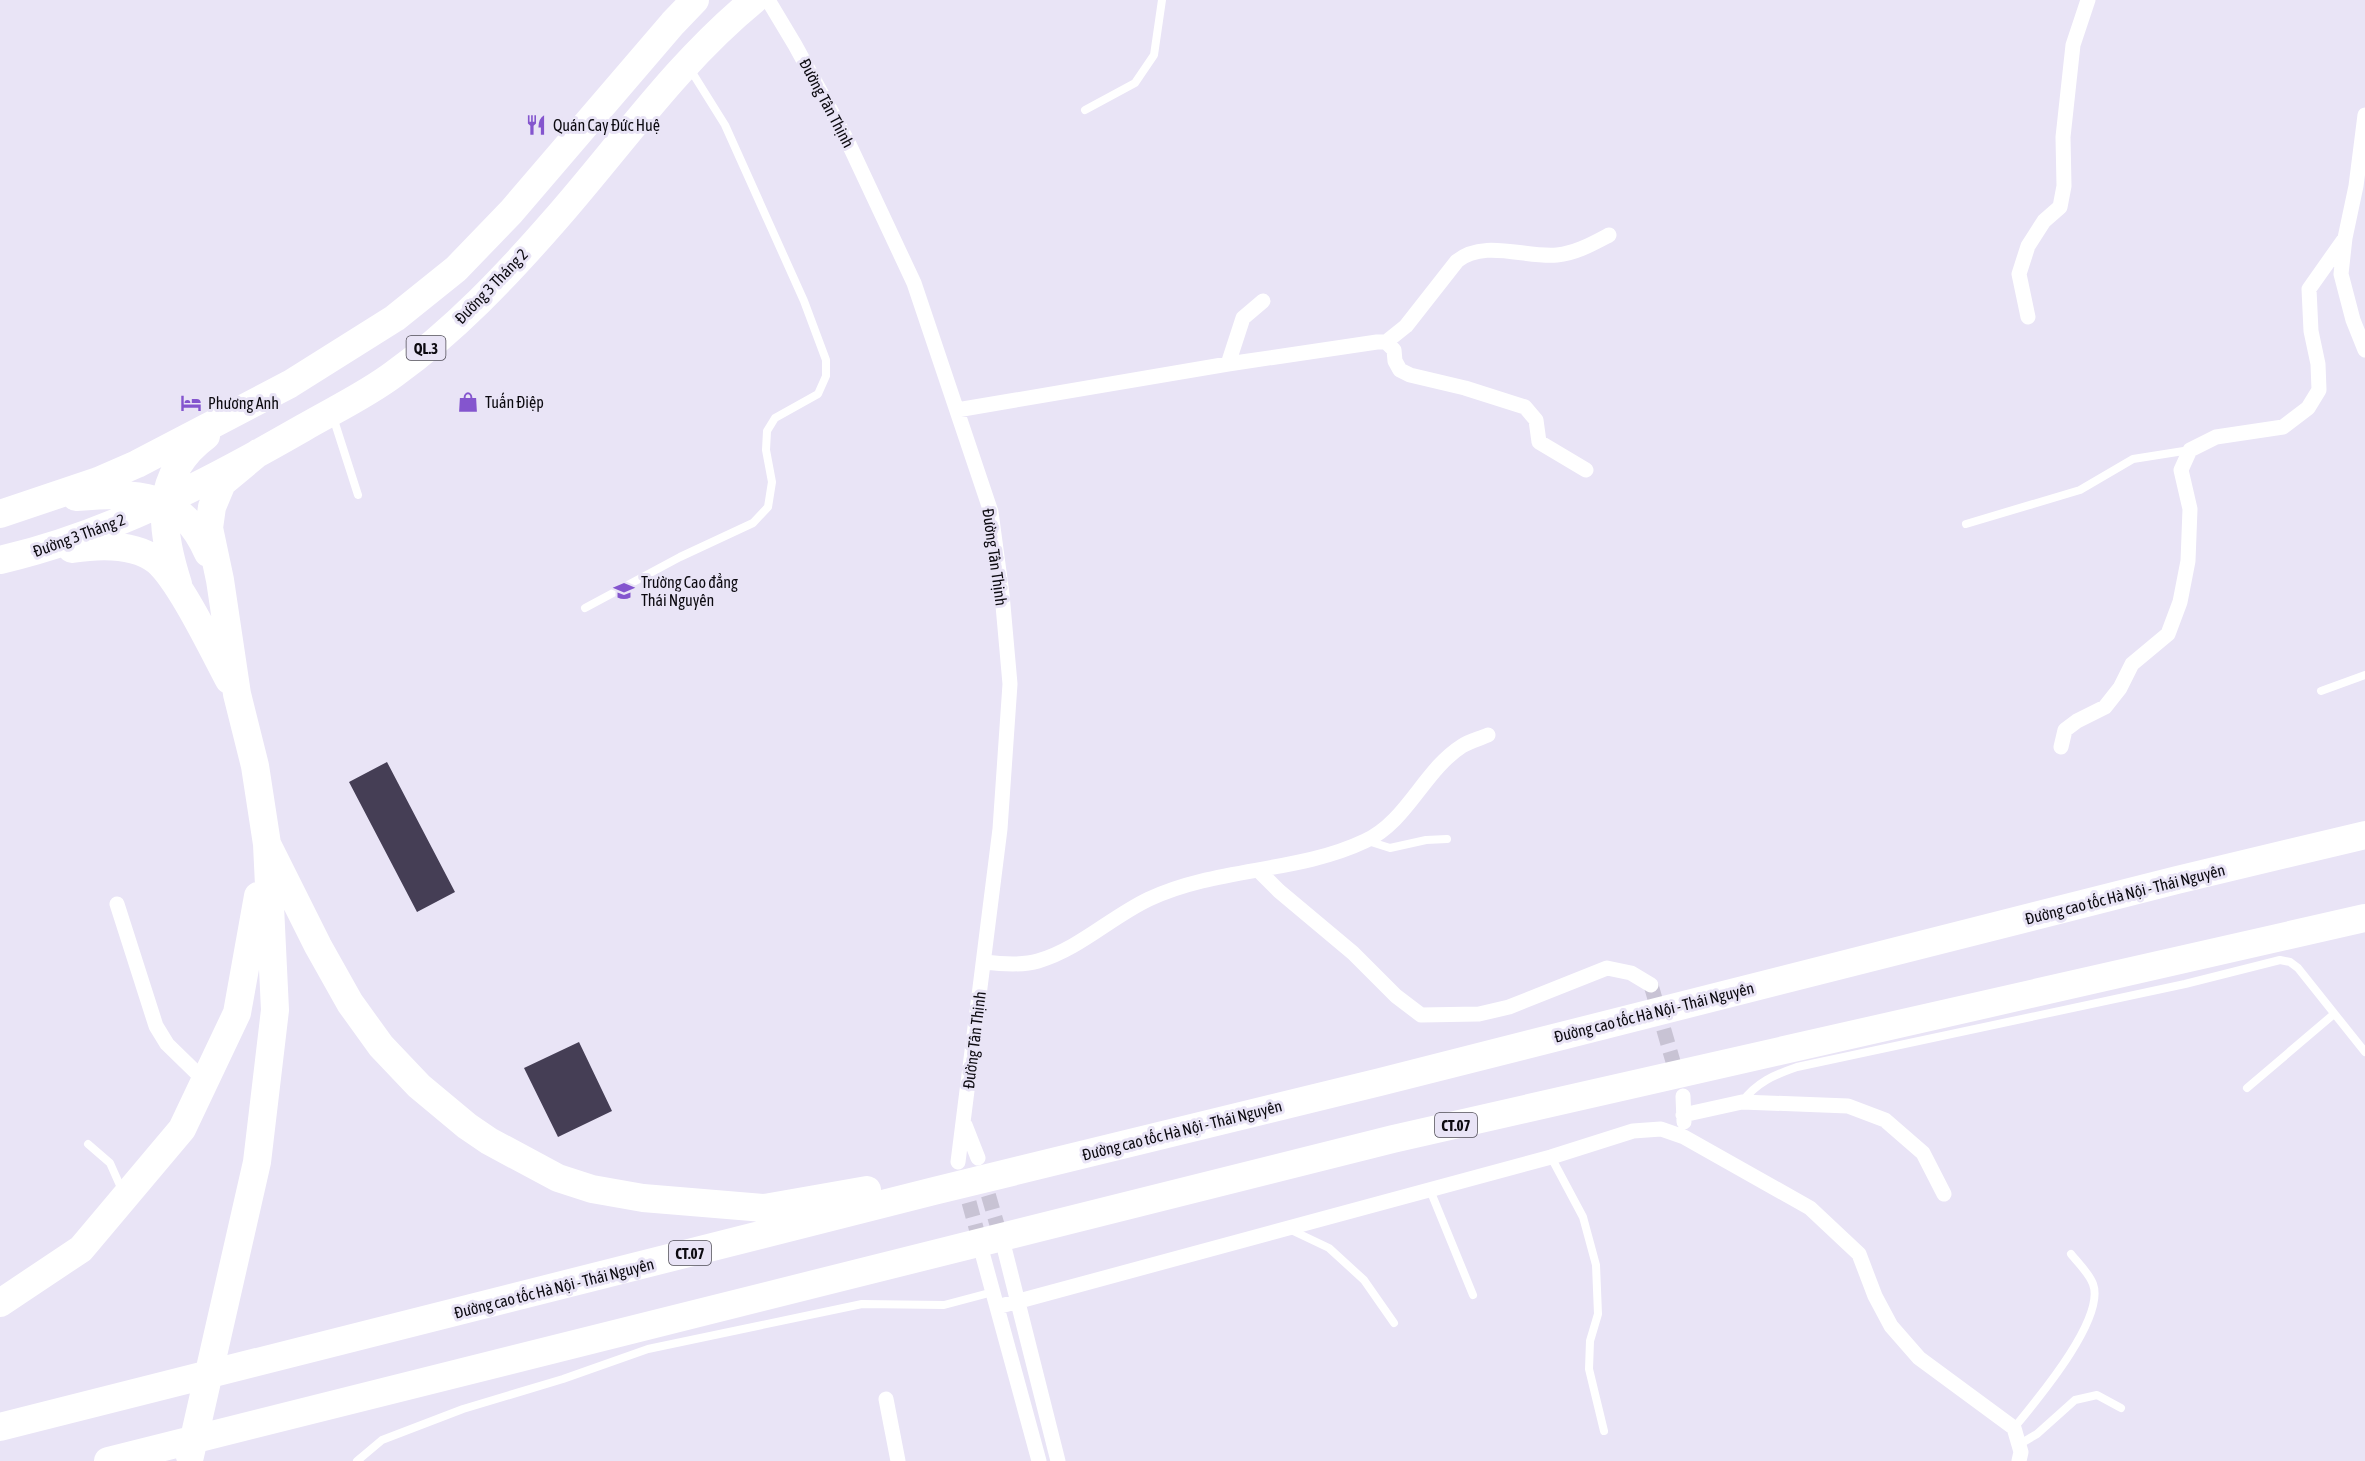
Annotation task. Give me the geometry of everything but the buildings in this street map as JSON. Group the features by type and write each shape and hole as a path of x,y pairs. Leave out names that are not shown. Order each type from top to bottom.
{"highway":[{"name":"QL.3","path":"0,514 98,481 137,464 290,384 394,318 456,269 518,204 695,0"},
{"name":"Đường 3 Tháng 2","path":"11,558 114,524 218,477 395,374 444,334 478,301 554,221 686,63 711,36 754,0"},
{"path":"183,597 170,559 164,502 168,482 180,462 200,440 238,411"},
{"path":"189,1461 257,1162 275,1010 267,844 255,766 237,694 220,580 209,528 212,507 222,483 258,453"},
{"path":"48,499 134,496 164,502 192,523 202,538 220,580"},
{"path":"11,558 82,547 112,547 135,550 156,561 183,597 237,694"},
{"name":"Đường cao tốc Hà Nội - Thái Nguyên","path":"0,1427 934,1191 1380,1082 2166,883 2365,835"},
{"path":"0,1303 81,1249 182,1129 237,1013 267,844"},
{"path":"267,844 318,946 350,1002 381,1046 419,1086 466,1126 558,1178 592,1189 643,1198 764,1208 861,1192 1116,1129 1380,1082"},
{"name":"CT.07","path":"108,1461 1393,1139 2365,918"},
{"path":"179,1461 286,1434 551,1350"}],"street":[{"name":"Đường Tân Thịnh","path":"768,0 847,140 909,273 991,512 1010,684 1000,829 958,1162"},
{"path":"2028,317 2019,274 2028,246 2044,221 2060,207 2064,186 2063,137 2073,45 2088,0"},
{"path":"2365,115 2341,274 2353,320 2365,350"},
{"path":"957,410 1228,364 1386,342 1406,326 1456,261 1467,253 1523,252 1555,255 1576,251 1609,236"},
{"path":"2061,747 2066,730 2077,721 2105,707 2120,688 2132,664 2168,634 2180,602 2188,561 2190,509 2181,470 2190,450 2216,437 2283,427 2308,408 2319,390 2309,289 2345,238"},
{"path":"1228,364 1243,318 1263,301"},
{"path":"1386,342 1394,350 1395,361 1400,370 1410,375 1465,388 1525,407 1536,420 1539,442 1586,470"},
{"path":"984,962 1006,964 1036,962 1069,950 1112,920 1150,899 1193,884 1318,857 1366,841 1390,823 1448,758 1462,746 1488,735"},
{"path":"1258,870 1353,953 1396,996 1421,1015 1479,1014 1509,1006 1607,968 1631,974 1651,985"},
{"path":"117,904 156,1026 166,1044 205,1081"},
{"path":"1683,1096 1684,1137"},
{"path":"1683,1114 1742,1102 1848,1106 1885,1120 1923,1153 1944,1194"},
{"name":"Đường Tân Thịnh","path":"964,1122 978,1158"},
{"path":"995,1300 1019,1302 1551,1157 1633,1131 1661,1129 1684,1137 1810,1208 1859,1254 1875,1296 1891,1326 1919,1358 2014,1428 2020,1444 2019,1461"},
{"path":"1005,1251 1058,1461"},
{"path":"983,1256 1040,1461"},
{"path":"886,1399 898,1461"}],"lane":[{"path":"1085,110 1135,83 1154,55 1162,0"},
{"path":"585,608 680,557 753,523 768,507 772,482 766,450 767,431 775,418 818,394 826,376 826,360 804,301 725,125 686,63"},
{"path":"331,412 358,495"},
{"path":"1966,524 2080,490 2133,459 2190,450"},
{"path":"2321,691 2365,675"},
{"path":"1366,841 1390,848 1447,838"},
{"path":"1742,1102 1754,1087 1771,1076 1797,1067 2185,984 2280,960 2290,962 2298,968 2365,1052"},
{"path":"2247,1088 2334,1014"},
{"path":"88,1144 110,1162 125,1197"},
{"path":"1551,1157 1584,1217 1596,1265 1598,1314 1590,1341 1589,1369 1604,1431"},
{"path":"1430,1190 1473,1295"},
{"path":"1287,1228 1329,1248 1364,1280 1394,1323"},
{"path":"2014,1428 2045,1390 2090,1319 2094,1305 2094,1285 2071,1254"},
{"path":"357,1461 382,1440 463,1409 562,1379 648,1349 862,1304 944,1305 995,1300"},
{"path":"2020,1444 2037,1434 2075,1400 2097,1395 2121,1408"}],"tunnel":[{"path":"1651,985 1678,1079"},
{"path":"982,1173 1002,1242"},
{"path":"963,1180 981,1246"}],"place":[{"name":"Quán Cay Đức Huệ","path":"536,125"},
{"name":"Tuấn Điệp","path":"468,402"},
{"name":"Phương Anh","path":"191,403"},
{"name":"Trường Cao đẳng Thái Nguyên","path":"624,591"}]}
